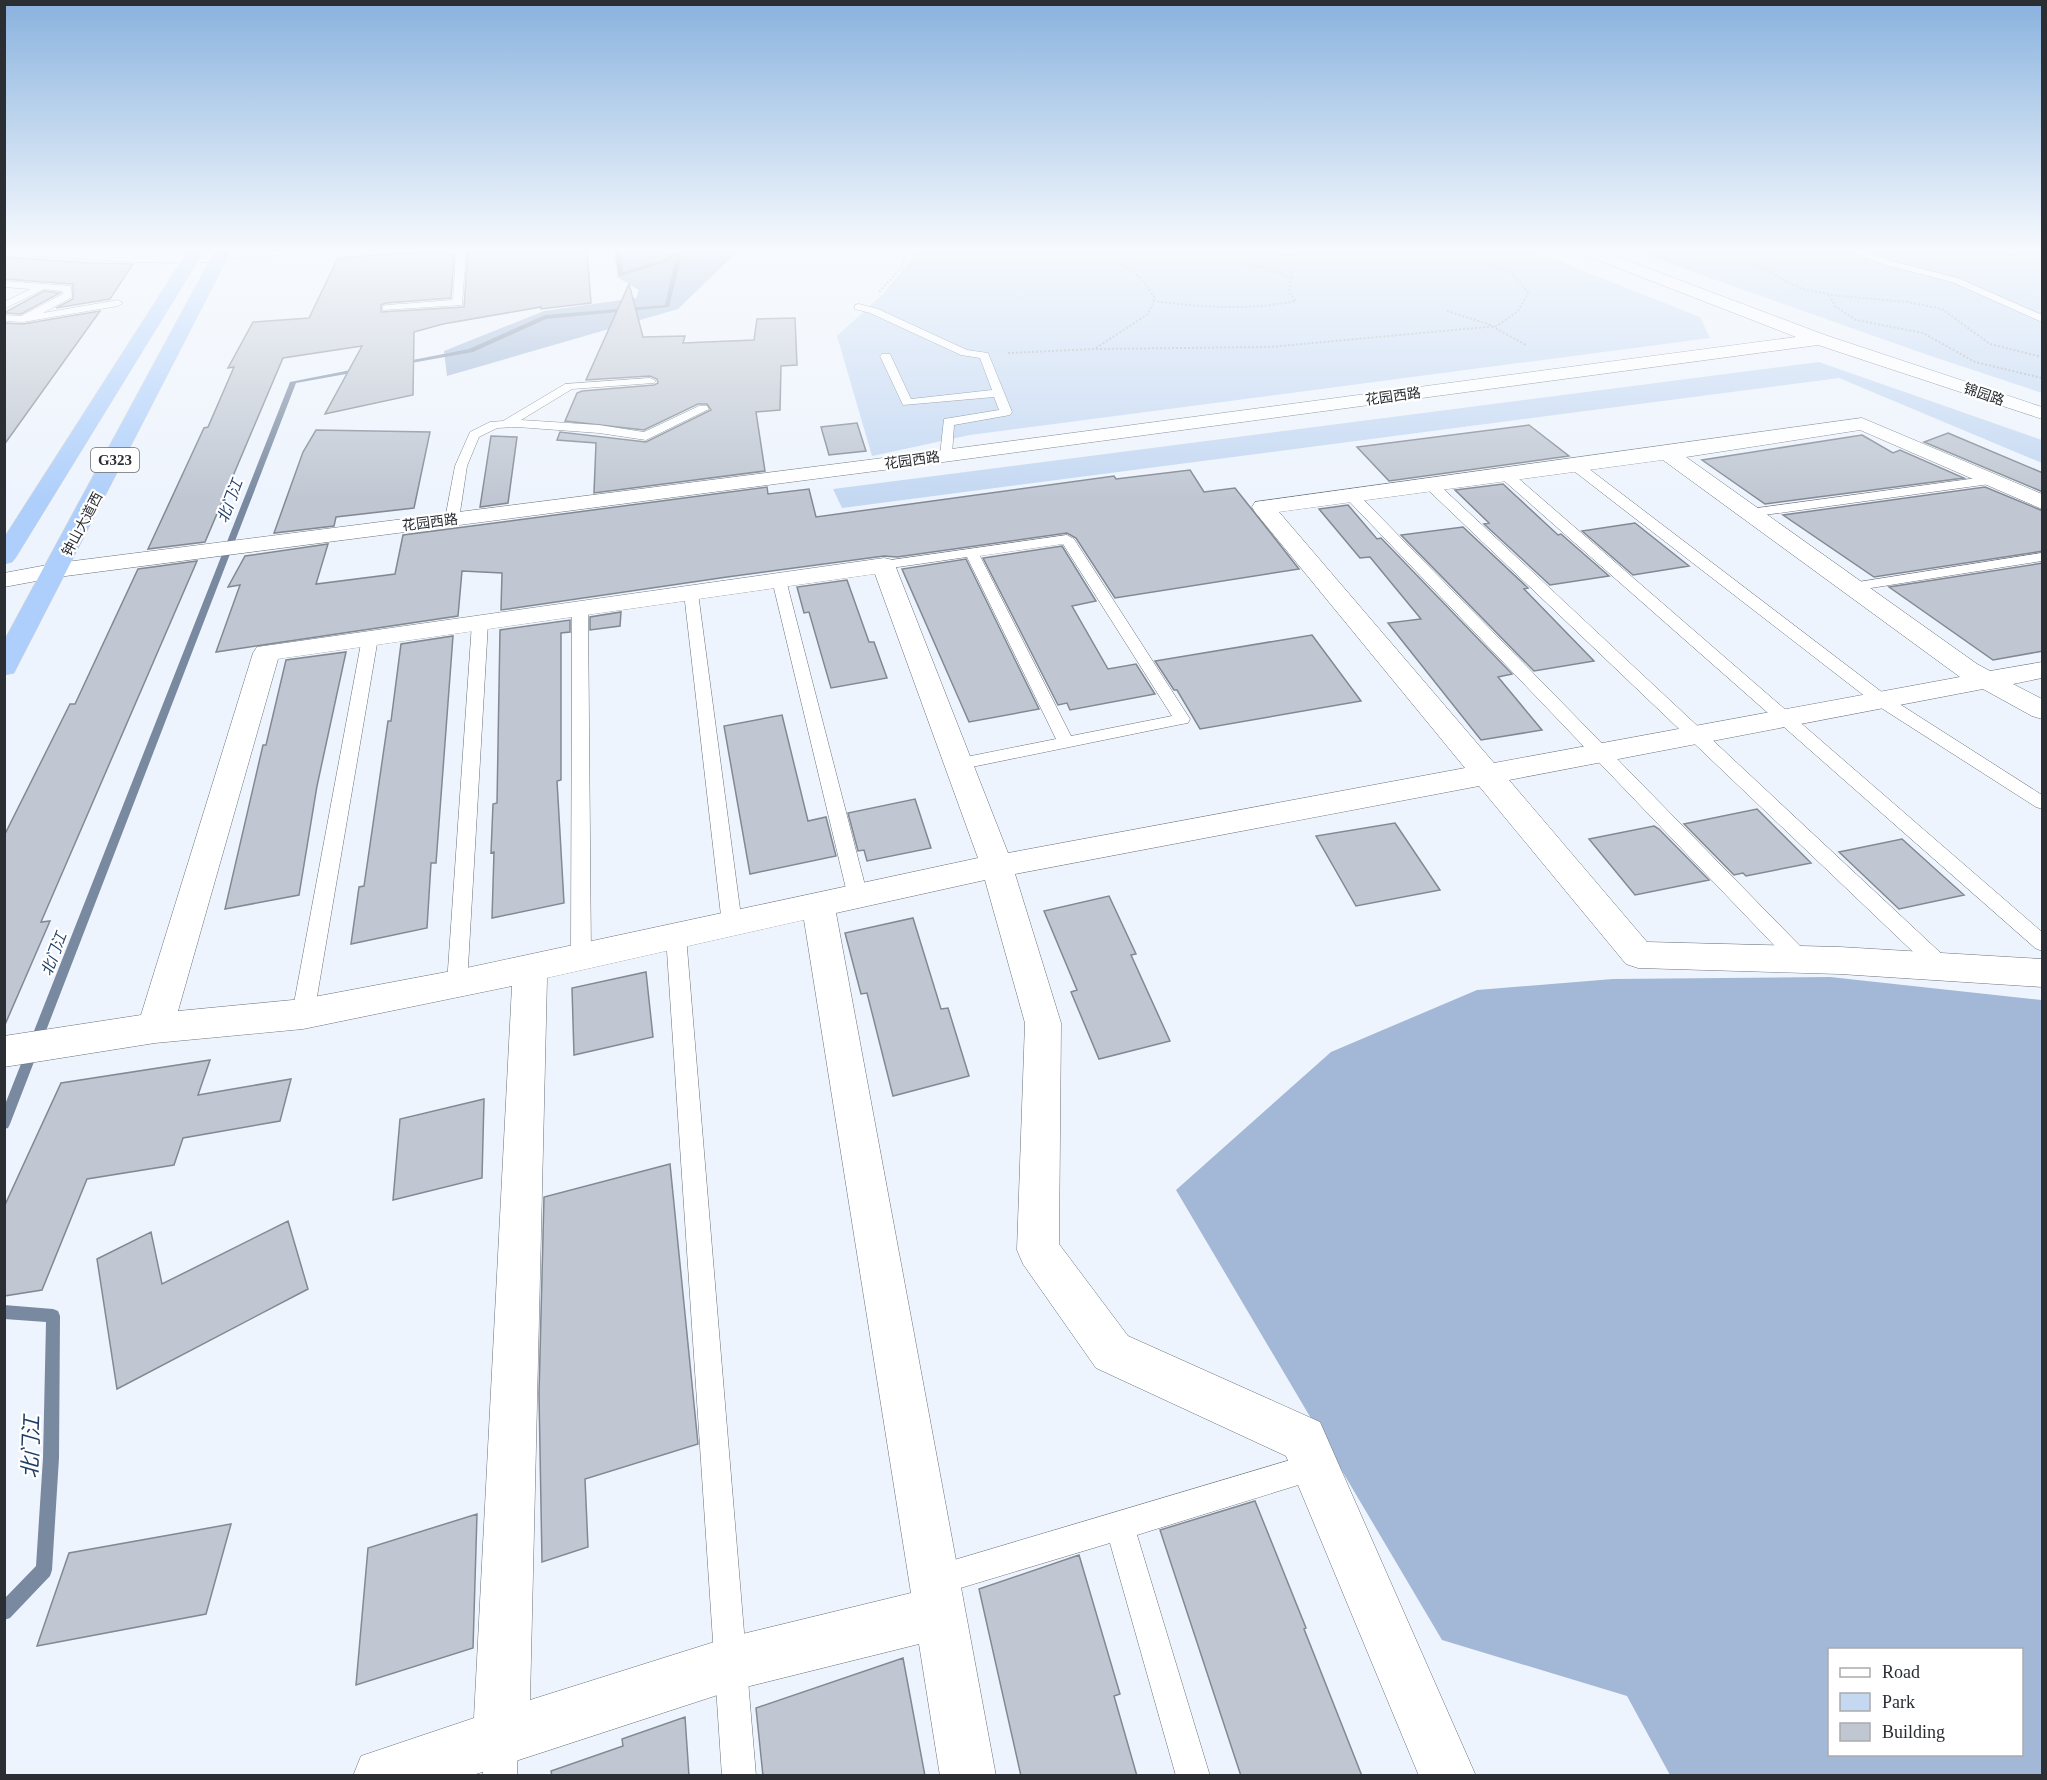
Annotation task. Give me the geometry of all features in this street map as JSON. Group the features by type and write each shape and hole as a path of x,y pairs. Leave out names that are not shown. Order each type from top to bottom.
{"highway":[{"name":"G323","path":"4,557 144,334"},
{"name":"钟山大道西","path":"4,667 58,570 180,334"}],"street":[{"name":"锦园路","path":"1806,334 2043,414"},
{"name":"花园西路","path":"4,580 58,570 1819,339"},
{"path":"2043,502 1862,424 1667,453 1263,507 1638,955 1938,963 2043,973"},
{"path":"1667,453 1967,670 2043,710"},
{"path":"155,1028 266,653 884,565 997,867 1044,1023 1038,1250 1112,1352 1303,1439 1448,1776"},
{"path":"17,1051 155,1028 303,1014 457,984 997,867 1486,773 2043,670"},
{"path":"838,901 937,1597 968,1776"},
{"path":"501,1757 530,968"},
{"path":"381,1776 501,1757 730,1664 937,1597"}],"lane":[{"path":"924,334 965,353 984,355 1006,412 948,422 946,455"},
{"path":"886,356 907,403 999,393"},
{"path":"506,424 570,386 650,381"},
{"path":"452,519 461,466 474,435 495,425 599,429 646,436 703,409"},
{"path":"1575,465 1881,700 2043,802"},
{"path":"1506,475 2043,943"},
{"path":"1750,513 1992,480"},
{"path":"1431,485 1938,963"},
{"path":"1350,495 1602,752 1799,958"},
{"path":"884,565 1067,539 1182,719 957,764"},
{"path":"972,553 1066,742"},
{"path":"1852,587 2043,557"},
{"path":"779,580 838,901"},
{"path":"691,593 732,924"},
{"path":"580,609 581,957"},
{"path":"457,984 480,623"},
{"path":"303,1014 370,638"},
{"path":"676,936 739,1776"},
{"path":"937,1597 1120,1526 1314,1467"},
{"path":"1120,1526 1193,1776"}],"path":[{"path":"1095,349 1116,334"},
{"path":"984,355 1095,349 1270,347 1410,334"},
{"path":"1509,334 1526,345"},
{"path":"1925,334 1938,339 1964,357 1984,365 2043,378"},
{"path":"1974,334 1987,344 2043,357"}],"green space":[{"path":"839,334 1708,334 1710,338 970,435 872,456 837,336"},
{"path":"1869,334 2042,334 2042,393"},
{"path":"1819,362 2042,440 2042,463 1839,378 842,508 833,489"}],"shaded area":[{"path":"486,334 592,334 447,376 444,351"},
{"path":"1830,977 2042,1000 2042,1775 1670,1775 1627,1696 1442,1640 1176,1190 1331,1052 1477,990 1613,979"}],"building":[{"path":"4,334 83,334 4,445"},
{"path":"246,334 414,334 413,395 325,414 362,346 283,358 205,542 148,549 204,428 208,427 234,367 228,368"},
{"path":"607,334 642,334 643,337 685,336 683,343 754,340 755,334 796,334 797,365 781,366 780,410 756,412 765,471 594,493 596,443 557,440 560,432 646,442 711,410 707,404 698,404 644,430 565,421 577,393 658,383 657,379 650,376 586,380"},
{"path":"857,423 866,451 829,455 821,427"},
{"path":"1529,425 1569,456 1389,481 1357,447"},
{"path":"316,430 430,432 414,508 336,517 334,526 274,533 303,452"},
{"path":"1948,433 2043,473 2043,492 1924,442"},
{"path":"1862,435 1893,453 1900,450 1964,478 1765,504 1702,460"},
{"path":"491,436 517,437 508,503 480,507"},
{"path":"1190,470 1204,492 1235,488 1299,569 1115,598 1076,538 1067,533 897,557 884,556 727,577 501,610 502,573 462,571 458,616 216,652 240,585 228,587 245,556 328,544 316,584 395,574 403,535 767,487 768,494 809,489 816,517 1114,476 1116,479"},
{"path":"1503,484 1558,535 1561,534 1609,576 1550,585 1484,524 1489,523 1455,490"},
{"path":"1985,487 2043,511 2043,551 1874,577 1783,515"},
{"path":"1348,505 1377,539 1381,538 1512,674 1498,677 1542,730 1481,740 1388,623 1421,619 1370,557 1360,558 1319,509"},
{"path":"1635,523 1689,566 1633,575 1582,531"},
{"path":"1463,527 1528,588 1524,589 1594,661 1534,671 1401,535"},
{"path":"1062,546 1096,601 1072,606 1108,669 1136,664 1155,694 1070,710 1067,703 1058,705 983,558"},
{"path":"966,559 1039,709 969,722 902,569"},
{"path":"197,561 41,922 50,921 4,1027 4,836 70,704 75,704 138,569"},
{"path":"2043,563 2043,651 1993,660 1889,587"},
{"path":"847,580 869,642 874,642 887,678 831,688 809,612 804,613 797,587"},
{"path":"621,612 620,626 590,630 590,617"},
{"path":"570,620 570,632 561,633 561,780 557,781 564,903 492,918 494,852 491,853 493,804 497,803 500,630"},
{"path":"1312,635 1361,701 1200,729 1177,690 1174,690 1155,661"},
{"path":"453,636 436,863 431,863 427,928 351,944 359,887 364,886 401,644"},
{"path":"346,652 317,786 299,895 225,909 263,745 266,745 286,660"},
{"path":"782,715 808,821 826,817 836,856 750,874 724,726"},
{"path":"915,799 931,848 867,861 864,850 858,851 848,813"},
{"path":"1757,809 1811,863 1746,876 1743,873 1734,875 1684,824"},
{"path":"1395,823 1440,890 1356,906 1316,836"},
{"path":"1654,826 1709,880 1635,895 1589,839"},
{"path":"1902,839 1964,895 1899,909 1839,852"},
{"path":"1109,896 1136,954 1131,955 1170,1041 1099,1059 1071,992 1077,990 1044,911"},
{"path":"913,918 941,1009 948,1008 969,1076 893,1096 867,993 861,994 845,933"},
{"path":"646,972 653,1037 574,1055 572,988"},
{"path":"210,1060 198,1095 291,1079 280,1121 183,1138 174,1165 87,1179 42,1290 4,1296 4,1207 61,1083"},
{"path":"484,1099 482,1178 393,1200 400,1119"},
{"path":"670,1164 698,1444 585,1479 588,1547 542,1562 539,1394 544,1197"},
{"path":"288,1221 308,1289 117,1389 97,1259 151,1232 162,1284"},
{"path":"1255,1501 1362,1776 1241,1776 1160,1530"},
{"path":"477,1514 473,1648 356,1685 368,1548"},
{"path":"231,1524 206,1614 37,1646 69,1553"},
{"path":"1079,1555 1120,1694 1114,1696 1137,1776 1021,1776 979,1589"},
{"path":"903,1658 925,1776 763,1776 756,1708"},
{"path":"685,1717 689,1776 552,1776 551,1771 623,1746 622,1739"}],"waterway":[{"name":"北门江","path":"400,363 471,351 508,334"},
{"name":"北门江","path":"4,1124 293,382 361,370"},
{"name":"北门江","path":"4,1312 53,1316 51,1458 44,1570 4,1612"}]}
